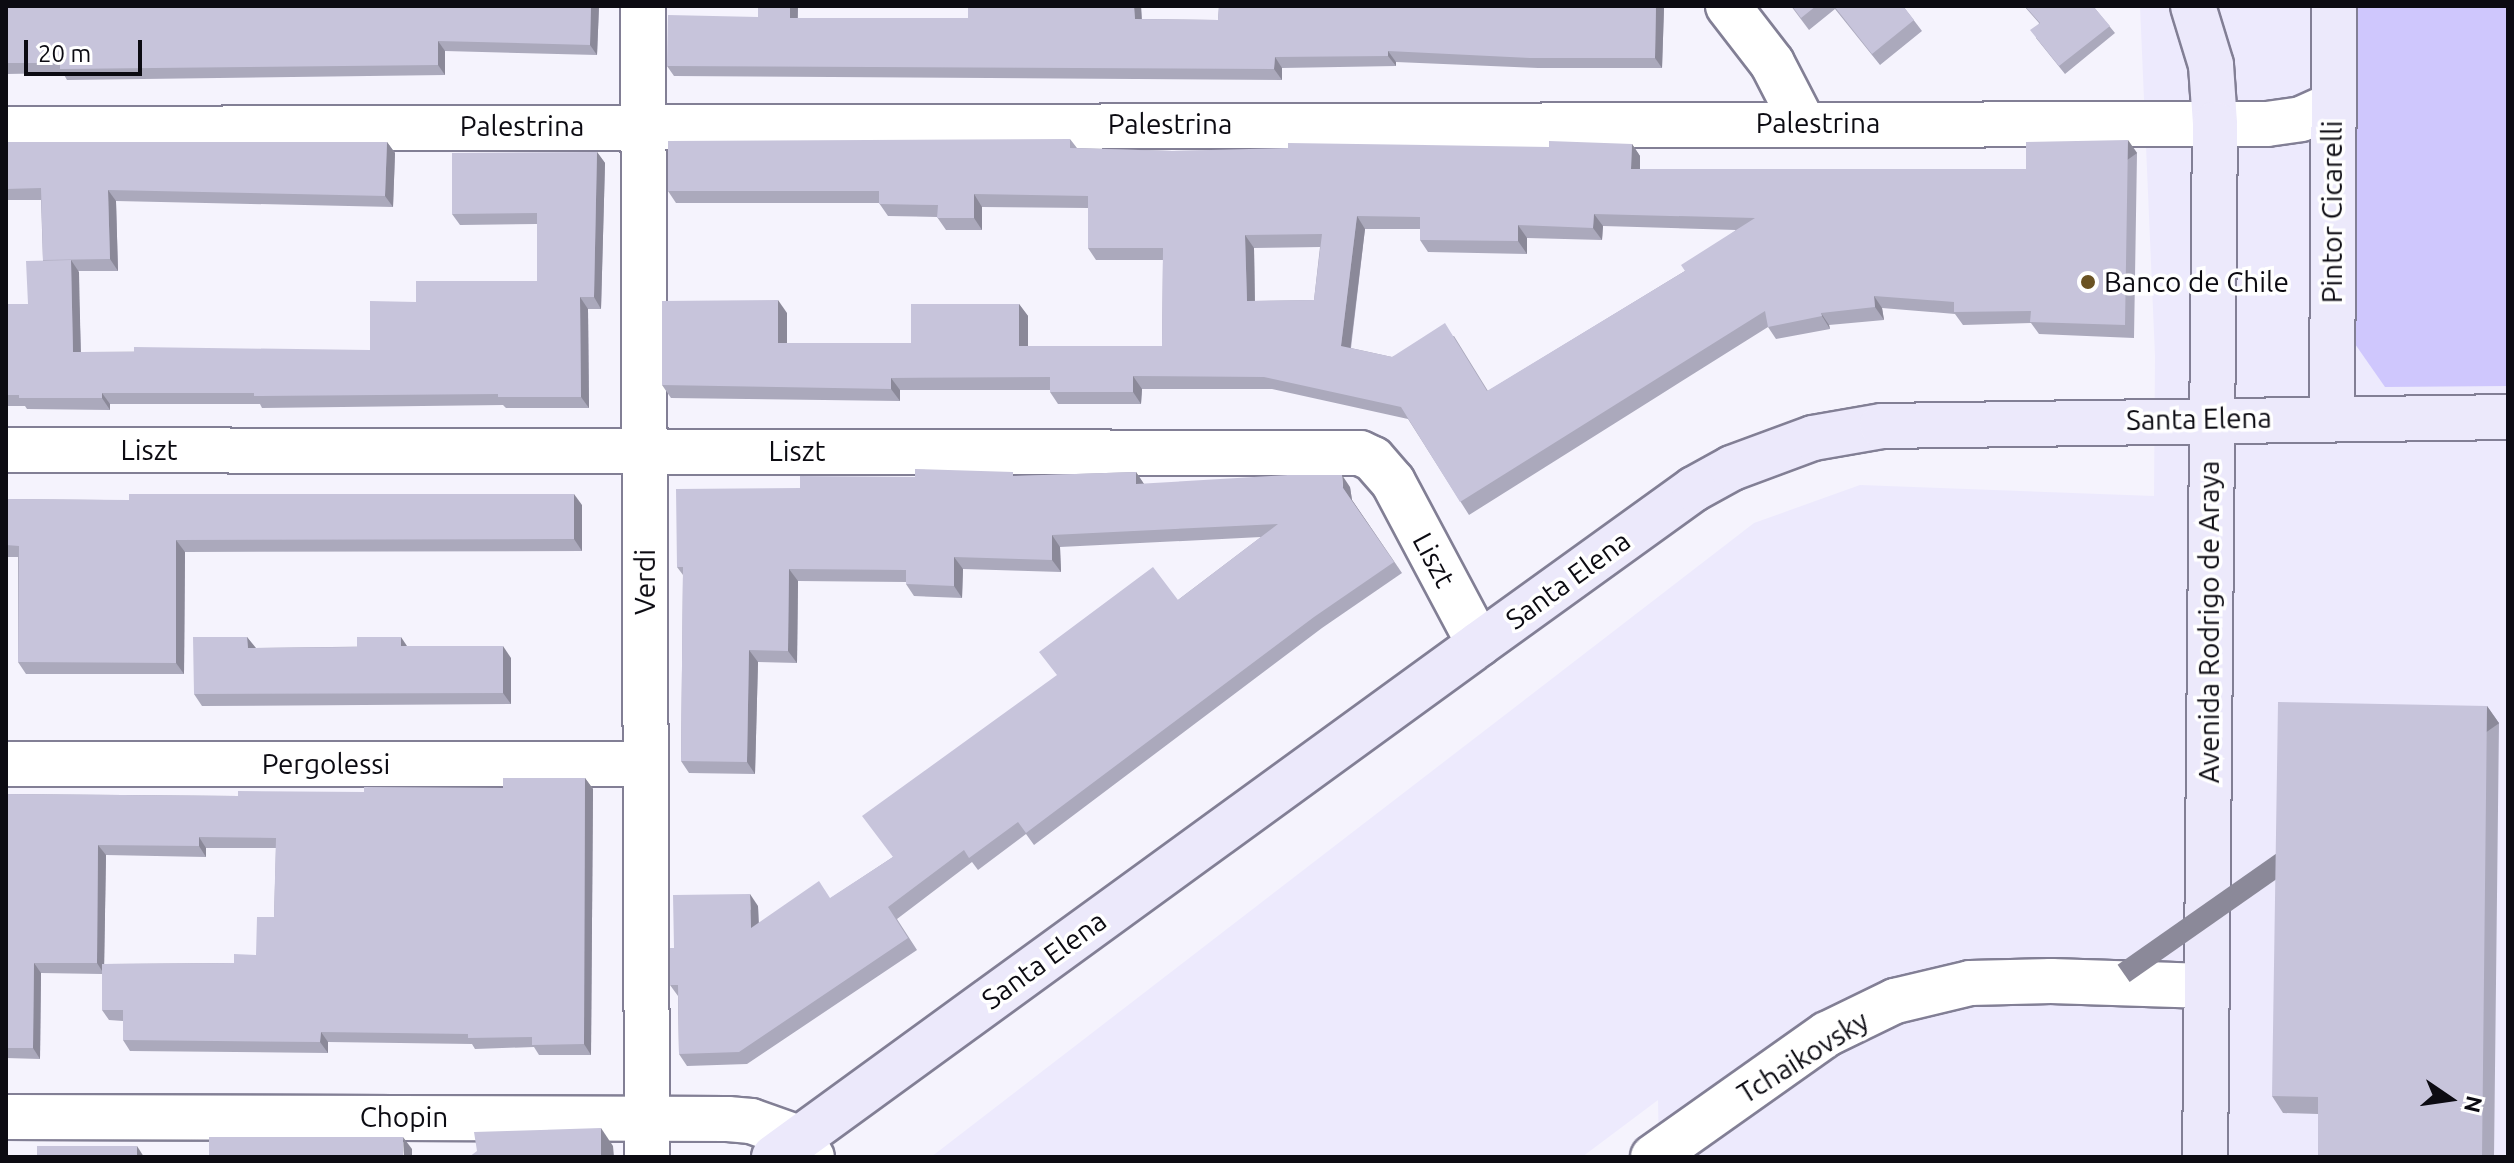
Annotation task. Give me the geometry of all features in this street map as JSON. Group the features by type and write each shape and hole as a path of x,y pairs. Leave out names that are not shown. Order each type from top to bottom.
{"street":[{"name":"Verdi","path":"643,6 647,1137"},
{"path":"1728,6 1772,63 1803,123"},
{"name":"Avenida Rodrigo de Araya","path":"2193,6 2206,42 2215,106 2205,1157"},
{"name":"Pintor Cicarelli","path":"2332,418 2334,6"},
{"name":"Palestrina","path":"6,129 1803,123 2215,106 2301,119 2332,105"},
{"name":"Santa Elena","path":"795,1151 1479,644 1694,489 1732,468 1799,442 1847,431 1906,424 2508,417"},
{"name":"Liszt","path":"6,450 1360,453 1373,459 1393,482 1479,644"},
{"name":"Pergolessi","path":"6,764 646,764"},
{"name":"Tchaikovsky","path":"1653,1157 1827,1034 1895,1001 1970,983 2051,981 2207,986"},
{"name":"Chopin","path":"6,1117 647,1137 751,1121 795,1151"}],"shaded area":[{"path":"2140,6 2508,6 2508,1157 1659,1157 1658,1100 1582,1157 931,1157 1754,523 1860,485 2154,496 2155,356"},
{"path":"2358,6 2508,6 2508,386 2385,387 2355,344"}],"building":[{"path":"6,6 591,6 590,45 438,41 438,65 60,69 60,63 6,63"},
{"path":"758,6 790,6 790,18 968,18 968,6 1134,6 1135,19 1218,20 1219,6 1656,6 1655,58 1530,58 1388,51 1388,56 1275,57 1274,69 667,66 668,15 758,17"},
{"path":"1792,6 1816,6 1801,18"},
{"path":"1834,6 1903,6 1914,20 1872,54"},
{"path":"2025,6 2093,6 2110,26 2059,66 2030,30 2040,23"},
{"path":"1070,139 1070,148 1172,151 1288,148 1288,143 1549,147 1549,141 1632,144 1631,169 2026,169 2026,142 2128,140 2125,325 2030,322 2031,311 1954,312 1954,302 1874,296 1875,307 1821,313 1822,316 1768,327 1765,311 1460,502 1401,407 1264,377 1133,376 1133,392 1050,392 1050,377 891,378 891,389 662,385 662,301 778,300 778,343 911,343 911,304 1019,304 1019,346 1162,346 1163,248 1088,248 1088,196 974,194 974,218 937,218 938,205 879,204 879,191 668,191 668,141","holes":["1594,214 1755,218 1681,265 1685,271 1487,391 1445,323 1392,357 1341,346 1357,216 1420,217 1420,240 1518,241 1518,225 1593,228","1322,234 1314,300 1247,301 1245,235"]},
{"path":"6,142 387,142 385,196 108,190 110,259 43,260 41,188 6,189"},
{"path":"597,152 594,297 580,297 581,397 102,393 102,398 19,398 19,395 6,395 6,304 28,304 26,261 71,260 73,352 134,352 134,347 370,350 370,301 416,302 416,281 537,281 537,213 452,214 452,153"},
{"path":"915,469 1013,472 1013,476 1136,472 1136,484 1342,475 1343,488 1394,562 1314,617 1026,833 1018,822 969,858 964,850 888,907 908,938 739,1052 679,1054 678,985 670,985 670,948 674,948 673,895 750,894 751,928 819,881 830,898 893,857 862,816 1057,675 1039,652 1153,567 1178,600 1278,524 1052,535 1052,560 954,557 954,586 906,584 906,570 789,569 788,651 749,650 747,762 681,761 683,567 677,567 676,489 800,488 800,476 915,477"},
{"path":"129,494 574,494 574,539 176,540 176,663 18,662 19,546 6,545 6,499 129,500"},
{"path":"193,637 247,637 248,648 357,647 357,637 401,637 401,646 503,646 503,693 194,694"},
{"path":"2278,702 2487,706 2482,1157 2318,1157 2318,1097 2272,1096"},
{"path":"503,778 585,778 584,1044 532,1045 532,1037 468,1038 468,1034 321,1032 320,1042 123,1040 123,1010 102,1010 102,964 234,963 234,954 256,955 257,917 274,917 276,838 199,837 199,846 98,845 97,963 34,963 33,1048 6,1048 6,794 238,796 238,791 364,792 364,787 503,788"},
{"path":"601,1128 601,1157 469,1157 477,1151 474,1132"},
{"path":"209,1137 403,1137 403,1157 209,1157"},
{"path":"37,1146 137,1146 137,1157 37,1157"}],"place":[{"name":"Banco de Chile","path":"2088,282"}]}
